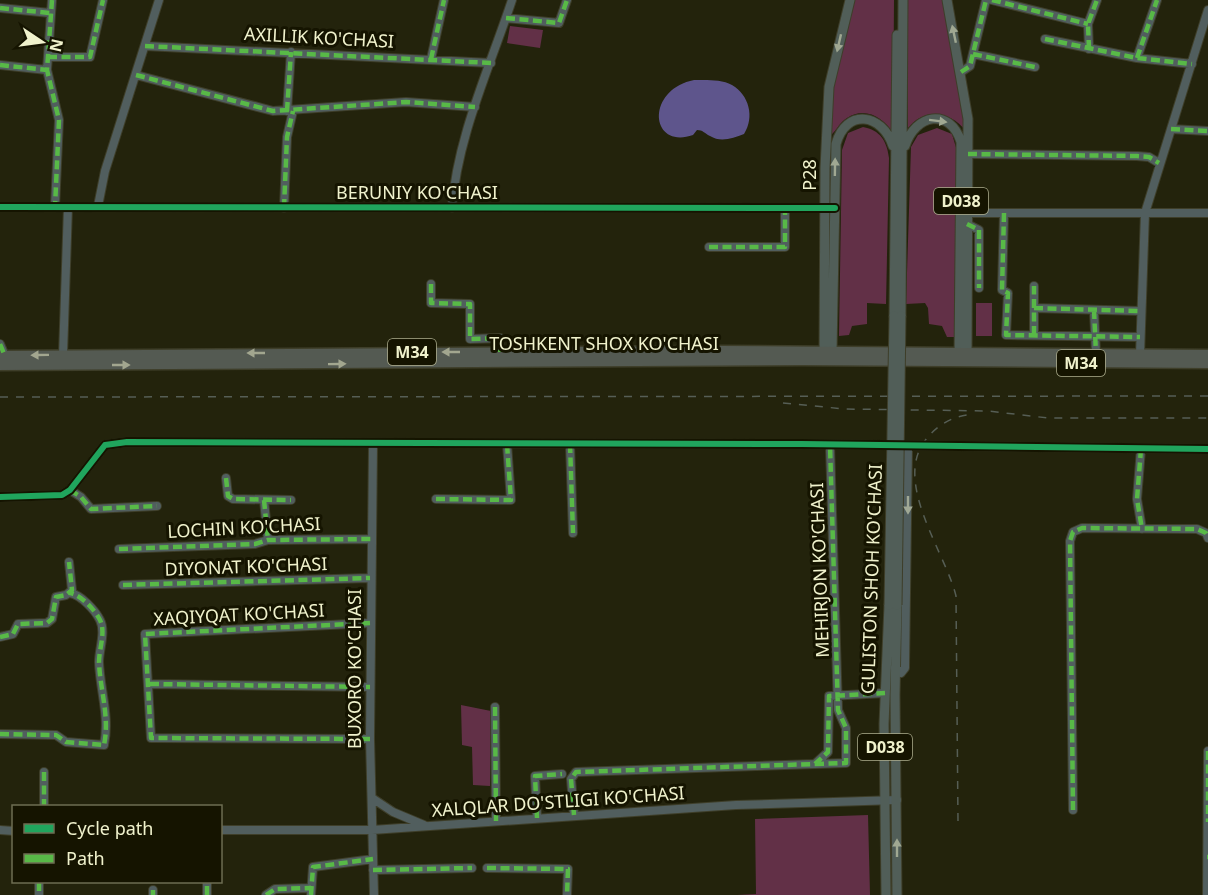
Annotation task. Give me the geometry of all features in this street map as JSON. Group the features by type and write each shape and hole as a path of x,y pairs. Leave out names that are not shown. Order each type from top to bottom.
{"highway":[{"name":"TOSHKENT SHOX KO'CHASI","path":"2,359 63,355 500,352 692,356 828,352 963,357 1096,354 1110,359 1140,355 1208,355"},
{"name":"TOSHKENT SHOX KO'CHASI","path":"2,359 692,356 963,357 1208,363"}],"main road":[{"name":"Р28","path":"828,352 830,208 825,168 830,87 850,0"},
{"name":"GULISTON SHOH KO'CHASI","path":"897,895 893,605 898,316 898,0"},
{"name":"GULISTON SHOH KO'CHASI","path":"899,157 903,0"},
{"name":"D038","path":"946,0 968,119 967,261 963,357"},
{"name":"GULISTON SHOH KO'CHASI","path":"830,208 836,144 838,136 849,123 863,118 877,123 890,137 899,157"},
{"name":"GULISTON SHOH KO'CHASI","path":"899,157 910,132 917,124 928,120 949,122 959,135 963,357"},
{"name":"GULISTON SHOH KO'CHASI","path":"886,895 885,693 893,605"}],"street":[{"path":"52,0 47,70 59,120 55,207"},
{"path":"48,57 90,57 103,0"},
{"path":"98,206 105,171 159,0"},
{"path":"431,59 444,0"},
{"path":"452,208 453,183 475,107 512,0"},
{"path":"506,18 559,23 567,0"},
{"path":"961,72 970,66 986,0"},
{"path":"992,0 1088,24"},
{"path":"1089,49 1088,24 1096,0"},
{"path":"1137,58 1157,0"},
{"path":"0,8 50,13"},
{"path":"1140,355 1145,213 1208,10"},
{"path":"1045,39 1137,58 1192,64"},
{"name":"AXILLIK KO'CHASI","path":"145,46 491,63"},
{"path":"284,208 291,52"},
{"path":"973,54 1035,67"},
{"path":"0,65 47,70"},
{"path":"136,75 232,102 290,111 309,107 338,108 406,102 475,107"},
{"path":"1171,129 1208,131"},
{"path":"968,154 1137,156 1149,158 1159,164"},
{"name":"BERUNIY KO'CHASI","path":"0,207 830,208"},
{"path":"63,355 68,207"},
{"path":"709,247 785,247 785,208"},
{"path":"967,213 1208,213"},
{"path":"1004,213 1002,290 1008,293 1006,335 1140,337"},
{"path":"967,224 979,231 979,288"},
{"path":"967,261 979,260"},
{"path":"431,284 431,303 470,304 470,339 500,338 500,352"},
{"path":"1034,335 1035,286"},
{"path":"1034,308 1141,311"},
{"path":"1094,310 1096,354"},
{"path":"0,344 2,359"},
{"path":"0,497 54,497 70,490 105,445 127,442 1208,449"},
{"name":"BUXORO KO'CHASI","path":"373,444 370,739 374,895"},
{"path":"436,499 511,500 507,444"},
{"path":"570,444 573,533"},
{"name":"MEHIRJON KO'CHASI","path":"815,764 846,763 846,728 838,710 831,446"},
{"path":"895,668 898,672 904,672 906,662 908,446"},
{"path":"1141,449 1137,499 1142,529"},
{"path":"226,478 228,496 233,499 291,500"},
{"path":"70,490 81,497 91,509 157,506"},
{"path":"264,500 268,540"},
{"path":"1073,810 1070,541 1073,532 1082,528 1197,529 1206,533 1208,538"},
{"name":"LOCHIN KO'CHASI","path":"119,549 255,544 268,540 371,539"},
{"path":"69,562 72,590 70,593"},
{"name":"DIYONAT KO'CHASI","path":"123,585 370,578"},
{"path":"0,638 13,634 18,624 25,621 48,623 52,619 56,597 70,593 79,596 100,619 102,626 99,662 105,703 105,744 102,747 66,742 56,735 0,734"},
{"name":"XAQIYQAT KO'CHASI","path":"150,684 145,634 370,623"},
{"path":"370,687 150,684 151,738 370,739"},
{"path":"574,815 571,779 576,772 815,764 828,752 829,696 885,693"},
{"path":"495,707 496,821"},
{"path":"1207,895 1208,751"},
{"path":"44,772 44,805"},
{"path":"537,818 535,776 562,774"},
{"path":"372,798 393,812 431,827"},
{"name":"XALQLAR DO'STLIGI KO'CHASI","path":"222,830 372,830 736,805 897,800"},
{"path":"267,895 275,889 311,892 313,867 373,859"},
{"path":"373,870 472,868"},
{"path":"488,868 568,869 567,895"}],"shaded area":[{"path":"854,0 894,0 893,133 879,118 861,113 845,120 831,135 833,86"},
{"path":"907,0 944,0 966,131 953,119 937,114 922,117 908,128"},
{"path":"510,26 543,30 540,48 507,43"},
{"path":"694,80 723,82 732,85 743,94 750,114 744,134 723,139 714,138 699,130 693,135 679,137 668,134 662,127 659,117 661,106 667,95 678,86"},
{"path":"863,127 869,128 882,137 889,158 886,304 867,303 867,324 852,326 849,335 839,336 842,150 848,133"},
{"path":"937,128 952,134 957,151 954,337 947,337 942,326 929,324 928,308 925,303 906,304 911,147 918,135"},
{"path":"976,303 992,303 992,336 976,336"},
{"path":"461,705 491,711 490,786 473,785 472,747 462,745"},
{"path":"868,815 870,895 737,895 756,894 755,819"}],"railway":[{"path":"0,397 1208,396"},
{"path":"783,403 845,409 988,411 1048,418 1208,418"},
{"path":"958,821 956,596 924,515 917,494 915,473 918,454 928,437 946,422 967,415"}],"marked path":[{"path":"52,0 47,70 59,120 55,207"},
{"path":"48,57 90,57 103,0"},
{"path":"431,59 444,0"},
{"path":"506,18 559,23 567,0"},
{"path":"961,72 970,66 986,0"},
{"path":"992,0 1088,24"},
{"path":"1089,49 1088,24 1097,0"},
{"path":"1137,58 1157,0"},
{"path":"0,8 50,13"},
{"path":"1045,39 1137,58 1192,64"},
{"path":"145,46 491,63"},
{"path":"287,111 291,52"},
{"path":"973,54 1035,67"},
{"path":"0,65 47,70"},
{"path":"136,75 273,111 406,102 475,107"},
{"path":"284,208 287,137 293,111"},
{"path":"1171,129 1208,131"},
{"path":"968,154 1137,156 1149,157 1159,163"},
{"path":"709,247 785,247 785,208"},
{"path":"1004,213 1002,290 1008,293 1006,335 1140,337"},
{"path":"967,224 979,230 979,288"},
{"path":"431,284 431,303 470,304 470,339 500,338 500,352"},
{"path":"1034,286 1034,335"},
{"path":"1034,308 1141,311"},
{"path":"1094,310 1096,354"},
{"path":"0,344 5,356"},
{"path":"436,499 511,500 507,444"},
{"path":"570,444 573,533"},
{"path":"815,764 846,763 846,728 838,710 830,445"},
{"path":"1141,449 1137,499 1142,529"},
{"path":"226,478 228,496 233,499 291,500"},
{"path":"70,490 81,497 91,509 157,506"},
{"path":"264,500 268,540"},
{"path":"1073,810 1070,541 1073,532 1082,528 1197,529 1206,533 1208,538"},
{"path":"119,549 255,544 268,540 371,539"},
{"path":"0,637 13,634 18,624 47,623 52,619 56,597 66,595 72,590 69,562"},
{"path":"123,585 370,578"},
{"path":"0,734 56,735 66,742 104,745 106,724 99,662 102,625 98,616 87,604 70,593"},
{"path":"370,623 145,634 151,738 370,739"},
{"path":"150,684 370,687"},
{"path":"574,815 571,779 576,772 815,764 828,752 829,696 885,693"},
{"path":"495,707 496,821"},
{"path":"1208,751 1208,822"},
{"path":"44,772 44,805"},
{"path":"537,818 535,776 562,774"},
{"path":"311,895 313,867 373,859"},
{"path":"373,870 472,868"},
{"path":"487,868 568,869 567,895"},
{"path":"39,883 39,895"},
{"path":"207,883 207,895"},
{"path":"266,895 275,889 311,888"},
{"path":"153,890 153,895"}],"cycle path":[{"path":"0,207 835,208"},
{"path":"0,497 62,495 70,490 105,445 127,442 802,444 1208,449"}]}
